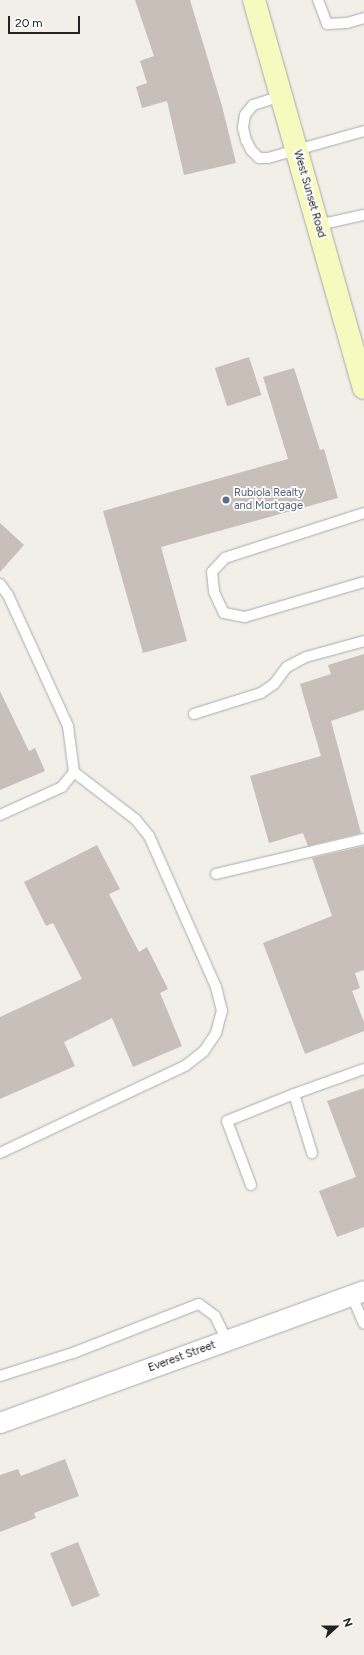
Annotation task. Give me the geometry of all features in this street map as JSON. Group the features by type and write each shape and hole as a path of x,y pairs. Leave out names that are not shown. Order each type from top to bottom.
{"main road":[{"name":"West Sunset Road","path":"254,0 364,388"}],"street":[{"name":"Everest Street","path":"0,1423 358,1293"}],"lane":[{"path":"318,0 327,24 347,23 364,18"},
{"path":"281,96 253,105 244,115 243,128 251,150 259,158 268,158 364,131"},
{"path":"318,225 364,215"},
{"path":"364,513 226,558 212,572 214,592 224,613 245,617 364,582"},
{"path":"0,584 8,595 68,726 74,772 135,819 149,836 216,987 222,1011 216,1033 204,1051 185,1066 0,1153"},
{"path":"194,714 261,693 274,684 288,667 306,657 364,642"},
{"path":"0,815 62,787 74,772"},
{"path":"216,874 364,839"},
{"path":"251,1184 227,1121 294,1094 364,1069"},
{"path":"294,1094 312,1153"},
{"path":"358,1293 364,1324"},
{"path":"0,1376 73,1353 199,1304 215,1316 227,1341"}],"building":[{"path":"135,0 190,0 222,106 236,163 184,175 167,101 142,108 136,87 147,83 140,61 154,56"},
{"path":"249,357 261,395 227,406 215,368"},
{"path":"294,368 320,450 324,449 338,498 161,547 187,641 143,653 103,511 288,459 263,377"},
{"path":"0,523 24,545 0,572"},
{"path":"364,654 364,710 331,721 361,833 308,846 303,833 269,843 250,776 321,756 300,684 331,674 328,665"},
{"path":"0,691 29,751 35,748 45,771 0,790"},
{"path":"97,845 120,889 109,894 139,952 147,947 168,989 160,993 182,1046 133,1067 112,1018 64,1042 75,1066 0,1099 0,1017 82,979 53,923 46,926 24,882"},
{"path":"364,846 364,970 355,973 360,988 352,991 364,1022 364,1031 305,1054 263,943 332,916 312,858"},
{"path":"364,1088 364,1227 337,1237 319,1191 356,1177 327,1101"},
{"path":"65,1459 79,1496 34,1513 36,1518 0,1532 0,1475 18,1469 21,1476"},
{"path":"78,1542 100,1596 72,1607 50,1553"}],"place":[{"name":"Rubiola Realty and Mortgage","path":"226,500"}]}
